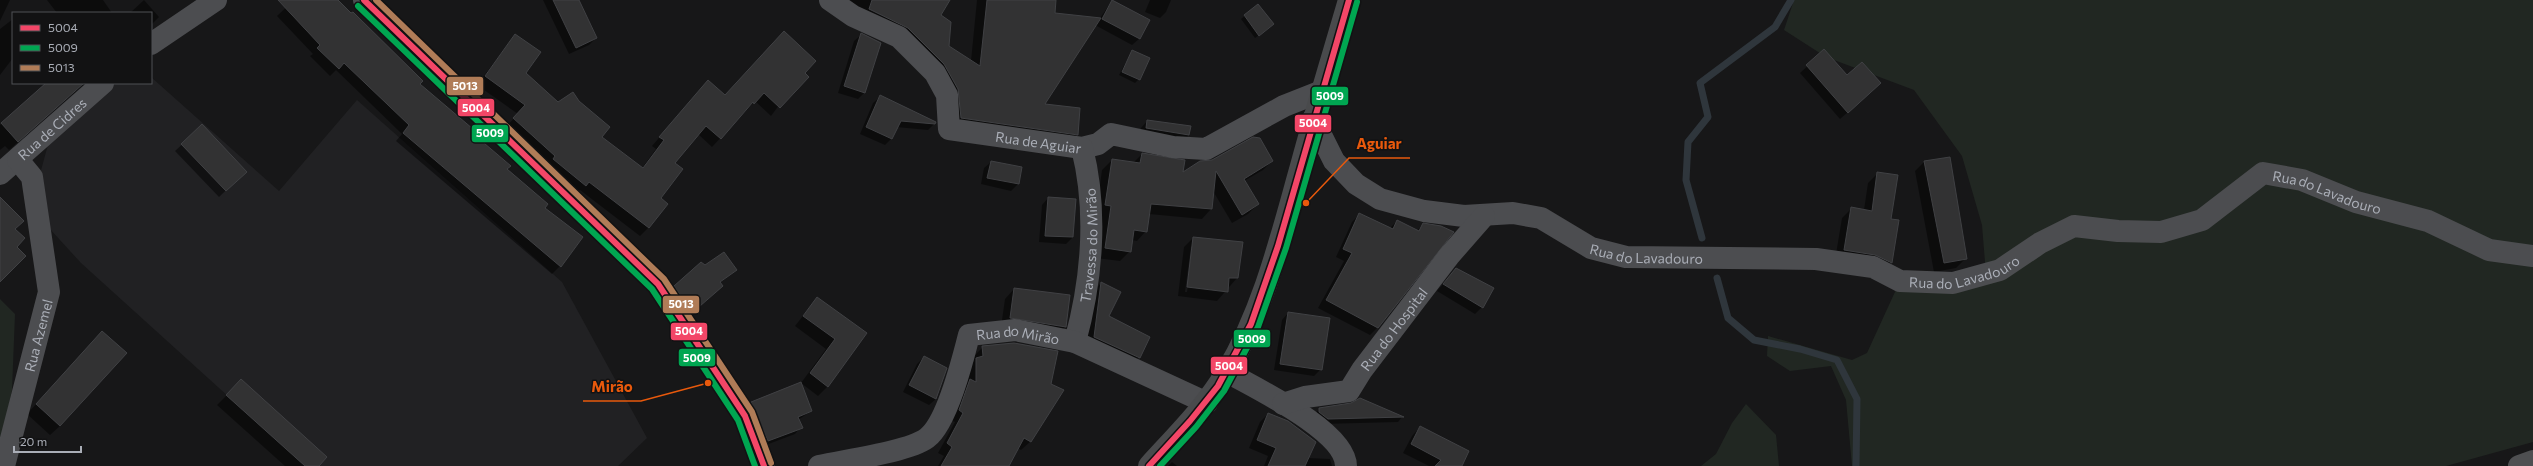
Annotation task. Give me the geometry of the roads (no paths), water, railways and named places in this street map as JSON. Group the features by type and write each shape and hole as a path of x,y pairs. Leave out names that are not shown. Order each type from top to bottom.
{"highway":[{"path":"2519,466 2533,461"}],"main road":[{"path":"1149,466 1207,403 1227,372 1260,305 1273,266 1313,119 1349,0"}],"street":[{"path":"152,43 216,0"},
{"path":"364,0 658,284 745,416 764,466"},
{"name":"Rua de Aguiar","path":"830,0 853,16 899,37 935,74 946,95 949,129 1082,148 1098,144 1111,134 1173,147 1206,149 1284,106 1322,91"},
{"name":"Rua de Cidres","path":"5,164 102,84"},
{"name":"Rua do Lavadouro","path":"1313,119 1334,161 1356,184 1380,199 1424,211 1464,216 1484,216 1513,213 1540,218 1591,248 1626,257 1816,259 1872,267 1900,281 1953,283 2000,270 2040,243 2074,226 2118,231 2161,232 2202,220 2263,172 2302,180 2356,202 2428,221 2489,250 2533,256"},
{"name":"Travessa do Mirão","path":"1075,342 1085,304 1091,262 1087,166 1082,148"},
{"name":"Rua Azemel","path":"4,466 49,292 32,177 5,164"},
{"name":"Rua do Hospital","path":"1283,404 1305,397 1349,392 1362,370 1448,256 1484,216"},
{"name":"Rua do Mirão","path":"819,466 907,448 928,438 946,409 961,369 969,335 1015,330 1075,342 1207,403"},
{"path":"1227,372 1323,429 1346,458 1346,466"}],"waterway":[{"path":"1702,238 1686,180 1688,142 1708,117 1700,83 1775,27 1791,0"},
{"path":"1717,278 1728,318 1754,340 1800,349 1837,360 1857,399 1856,466"}],"place":[{"name":"Aguiar","path":"1306,203"},
{"name":"Mirão","path":"708,383"}]}
